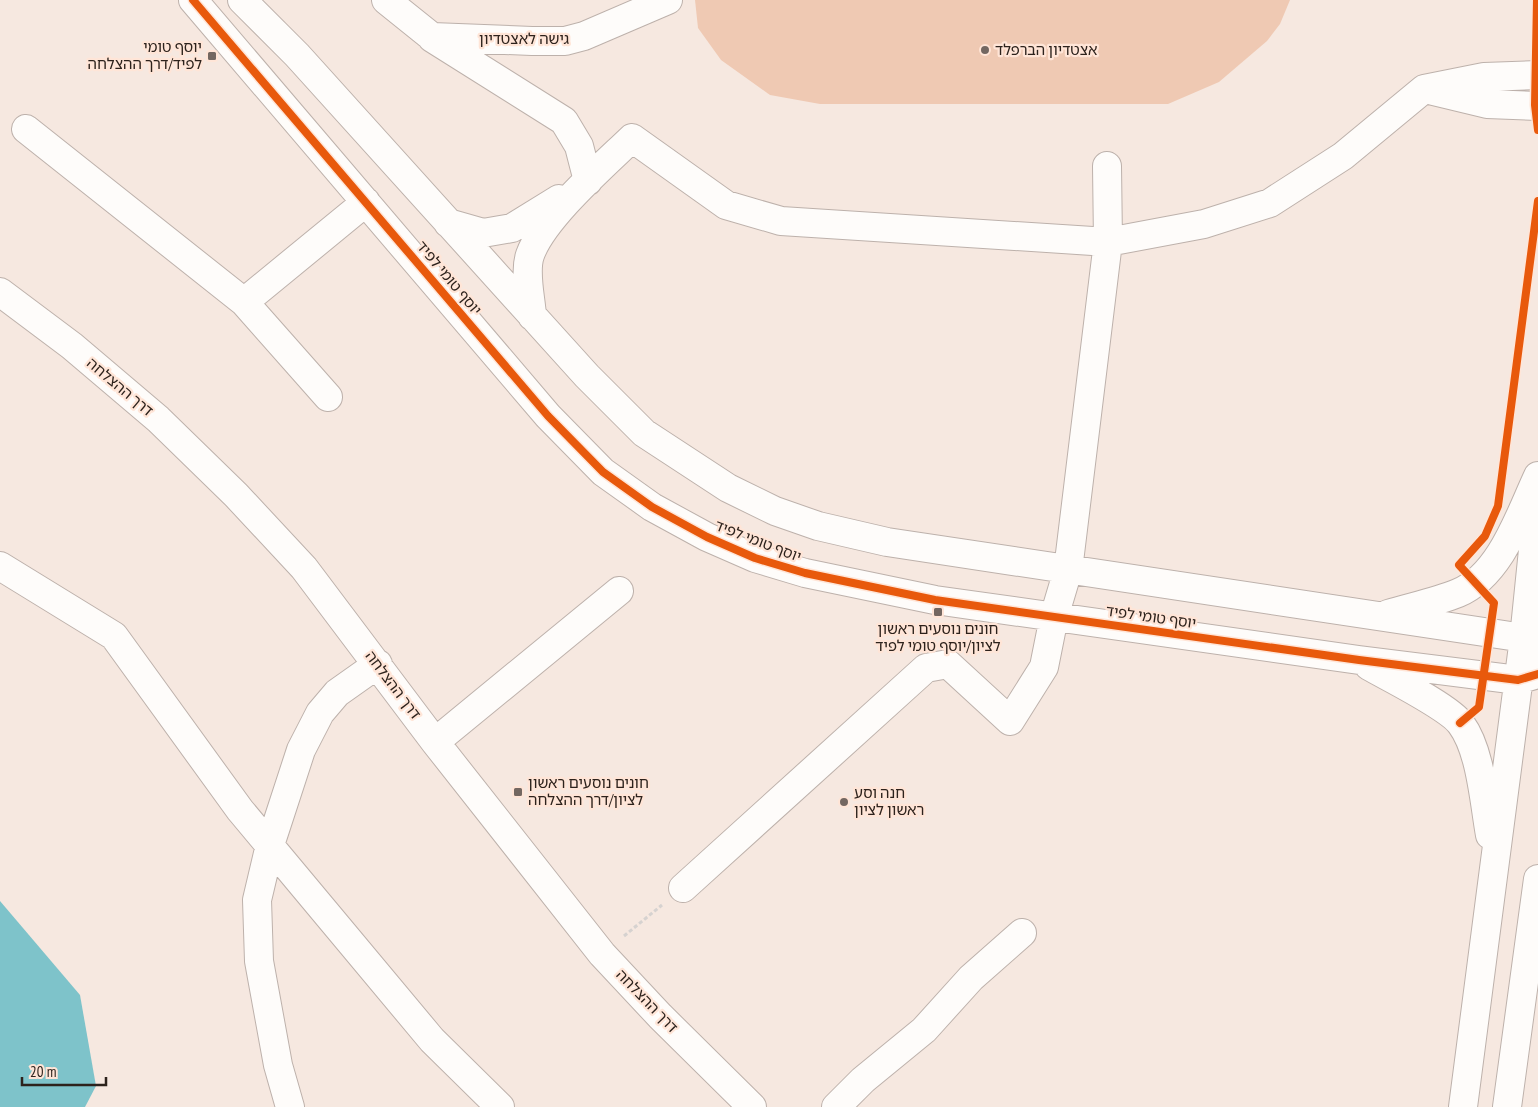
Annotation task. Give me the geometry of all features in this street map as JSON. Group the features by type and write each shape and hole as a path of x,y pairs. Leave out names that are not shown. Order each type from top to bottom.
{"street":[{"name":"יוסף טומי לפיד","path":"193,0 548,416 603,472 652,508 755,558 804,573 935,600 1359,660 1528,677"},
{"path":"242,0 297,55 587,376 644,433 728,488 776,511 818,526 887,542 1380,617 1531,643"},
{"path":"386,0 432,37 564,120 580,146 588,181"},
{"name":"גישה לאצטדיון","path":"432,37 565,41 584,36 668,0"},
{"path":"532,316 529,256 544,228 632,138 726,205 782,222 1108,242 1204,224 1270,203 1343,156 1424,89 1484,77 1538,75"},
{"path":"1424,89 1486,104 1538,106"},
{"path":"26,129 244,302 328,397"},
{"path":"683,888 926,668 948,664 1010,720 1044,667 1054,617 1068,570 1108,242 1107,166"},
{"path":"448,223 483,233 512,228 588,181"},
{"path":"244,302 366,202"},
{"name":"דרך ההצלחה","path":"1,292 72,346 158,419 236,495 304,568 435,742 602,954 660,1016 752,1107"},
{"path":"1380,617 1459,593 1475,582 1500,557 1538,476"},
{"path":"1463,1107 1495,858 1528,677 1538,501"},
{"path":"0,566 114,636 240,810 432,1040 500,1107"},
{"path":"435,742 619,591"},
{"path":"1359,660 1447,712 1460,723 1473,746 1495,858"},
{"path":"290,1107 278,1065 259,961 257,900 270,845 301,750 320,713 336,693 378,664"},
{"path":"1507,1107 1538,879"},
{"path":"836,1107 863,1080 924,1030 971,978 1022,933"}],"path":[{"path":"602,954 683,888"}],"shaded area":[{"name":"אצטדיון הברפלד","path":"695,0 1290,0 1280,24 1267,41 1219,82 1168,104 820,104 770,95 721,60 698,28"}],"water":[{"path":"0,901 80,995 96,1086 85,1107 0,1107"}],"cycle path":[{"path":"193,0 548,416 603,472 652,507 707,537 755,558 805,573 935,600 1359,660 1518,680 1538,674"},
{"path":"1537,0 1535,105 1538,130"},
{"path":"1460,723 1479,707 1494,603 1459,565 1485,536 1498,506 1538,201"}],"place":[{"name":"אצטדיון הברפלד","path":"985,50"},
{"name":"יוסף טומי לפיד/דרך ההצלחה","path":"212,56"},
{"name":"חונים נוסעים ראשון לציון/יוסף טומי לפיד","path":"938,612"},
{"name":"חונים נוסעים ראשון לציון/דרך ההצלחה","path":"518,792"},
{"name":"חנה וסע ראשון לציון","path":"844,802"}]}
